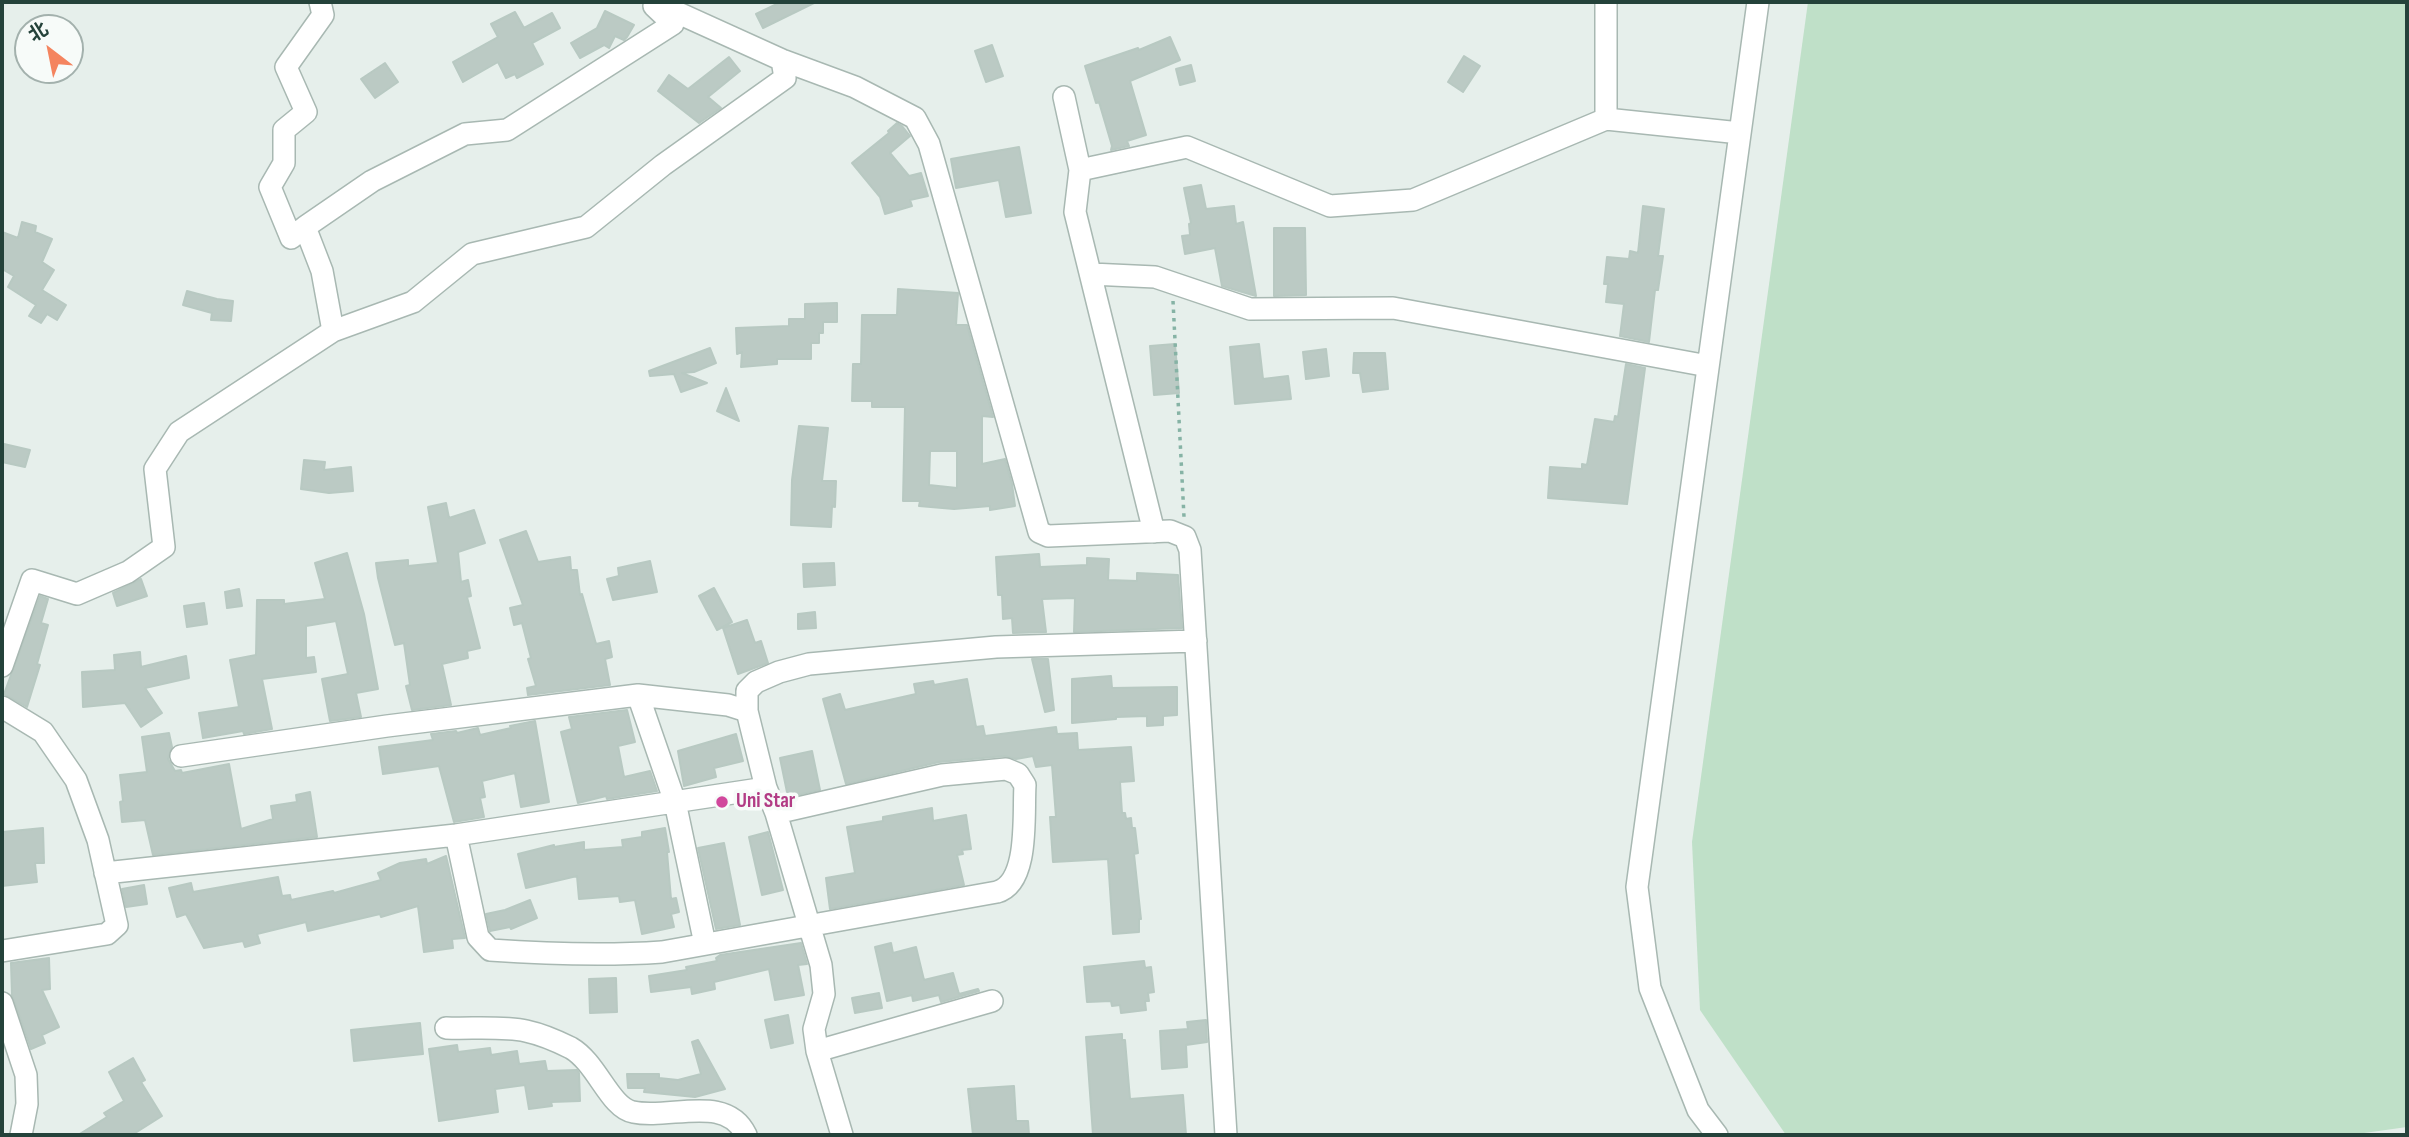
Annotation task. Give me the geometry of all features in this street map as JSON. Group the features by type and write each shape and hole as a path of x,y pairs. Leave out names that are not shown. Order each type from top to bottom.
{"street":[{"path":"320,2 323,15 286,67 306,112 284,130 284,163 270,187 291,238 372,181 465,134 507,130 673,24 653,2"},
{"path":"653,2 782,60 856,87 915,118 929,144 1039,532 1048,536 1170,531 1185,537 1190,550 1226,1135"},
{"path":"1606,2 1606,119"},
{"path":"1717,1135 1698,1110 1650,988 1637,887 1758,2"},
{"path":"2,666 32,580 77,594 128,572 164,547 155,469 178,432 333,331 413,302 472,254 586,227 663,165 785,78 782,60"},
{"path":"1064,97 1080,170 1076,212 1154,532"},
{"path":"1080,170 1187,148 1330,205 1413,200 1606,119 1740,133"},
{"path":"305,227 322,271 333,331"},
{"path":"1091,274 1155,276 1250,309 1393,308 1708,366"},
{"path":"842,1135 817,1051 814,1029 824,995 821,965 776,813 766,788 747,711 747,691 756,682 809,664 996,647 1196,641"},
{"path":"181,756 387,726 638,695 728,705 747,711"},
{"path":"638,695 675,802 705,944"},
{"path":"2,707 43,732 76,780 98,840 117,925 107,934 2,951"},
{"path":"456,835 478,937 490,950 624,954 662,952 1006,890 1021,865 1024,785 1018,774 1006,769 942,775 776,813"},
{"path":"105,873 456,835 766,788"},
{"path":"817,1051 992,1001"},
{"path":"2,1003 26,1075 27,1104 20,1135"},
{"path":"446,1028 526,1031 572,1049 592,1066 619,1105 632,1112 722,1112 736,1119 746,1135"}],"path":[{"path":"1172,282 1185,537"}],"green space":[{"path":"1808,2 2407,2 2407,1127 2350,1135 1786,1135 1700,1010 1692,842"}],"building":[{"path":"781,2 816,2 763,28 756,14"},
{"path":"605,11 634,25 624,40 615,36 609,48 604,45 580,58 571,43 597,28"},
{"path":"515,12 524,28 552,13 560,28 532,43 543,64 517,78 515,74 506,78 498,62 463,82 453,62 498,37 491,24"},
{"path":"1170,37 1180,60 1130,81 1146,135 1127,141 1129,146 1111,150 1099,102 1096,103 1085,66 1138,48 1139,50"},
{"path":"992,45 1003,76 986,82 975,51"},
{"path":"1464,56 1480,66 1463,92 1448,82"},
{"path":"729,57 740,71 708,97 721,108 699,123 658,91 669,75 688,89"},
{"path":"385,63 398,82 375,98 361,79"},
{"path":"1191,65 1195,81 1180,85 1176,69"},
{"path":"897,123 910,136 890,153 909,176 921,173 928,196 910,200 912,206 885,214 880,197 852,163 889,133"},
{"path":"1019,147 1031,213 1006,217 999,180 956,188 951,159"},
{"path":"1201,185 1206,209 1234,206 1236,224 1243,222 1256,296 1222,286 1215,248 1185,254 1182,236 1190,235 1191,223 1184,188"},
{"path":"1643,206 1664,209 1658,256 1663,256 1658,290 1655,290 1649,342 1620,336 1624,304 1606,302 1608,284 1604,284 1607,257 1629,259 1630,251 1638,253"},
{"path":"22,222 36,226 35,232 52,239 42,262 54,270 42,290 66,305 57,320 47,314 41,323 29,316 36,305 8,287 14,276 2,269 2,232 18,238"},
{"path":"1274,228 1305,228 1306,295 1274,296"},
{"path":"898,289 958,293 956,325 967,325 993,417 982,416 982,464 1005,459 1015,506 990,510 990,506 954,509 919,506 920,501 903,501 905,407 872,407 872,401 852,401 853,364 861,364 862,315 897,315","holes":["930,451 957,451 957,488 929,485"]},
{"path":"187,291 233,301 231,321 211,320 212,313 183,305"},
{"path":"837,303 837,322 823,322 819,343 811,343 811,359 777,359 777,364 741,367 742,352 737,354 736,328 789,326 789,319 805,319 805,304"},
{"path":"1175,344 1179,393 1154,395 1150,346"},
{"path":"1259,344 1263,379 1288,376 1291,399 1235,404 1230,347"},
{"path":"710,348 716,363 694,372 682,373 707,383 681,392 674,374 650,376 649,371"},
{"path":"1326,349 1329,376 1306,379 1303,352"},
{"path":"1354,353 1385,353 1388,389 1363,392 1360,373 1353,373"},
{"path":"1626,364 1645,368 1627,504 1548,498 1550,467 1582,469 1582,464 1587,465 1595,419 1614,422 1615,416 1618,417"},
{"path":"726,388 739,421 717,411"},
{"path":"799,426 828,428 822,481 836,481 831,527 791,525 792,480"},
{"path":"4,444 30,450 25,467 2,462"},
{"path":"304,460 325,462 324,470 351,467 353,491 329,493 301,489"},
{"path":"446,503 449,518 474,510 485,543 458,552 461,582 468,580 471,596 467,597 480,648 467,651 468,658 442,664 451,705 412,710 406,686 410,685 404,643 395,645 376,563 408,560 408,566 438,563 428,507"},
{"path":"526,531 538,562 570,557 571,570 577,570 580,595 582,594 596,644 609,641 612,657 605,659 610,685 528,695 527,688 536,686 528,659 531,658 522,623 514,625 510,608 523,605 500,540"},
{"path":"347,553 364,614 378,689 356,693 361,717 330,721 322,679 348,674 336,621 306,626 306,658 314,657 316,672 262,679 272,729 203,738 199,713 239,707 230,660 256,655 257,600 284,600 284,604 325,599 315,563"},
{"path":"1039,554 1040,567 1087,565 1087,558 1109,559 1108,580 1137,581 1137,573 1178,575 1182,628 1074,632 1075,598 1042,599 1046,632 1013,633 1012,618 1003,619 1002,595 998,595 996,557"},
{"path":"650,561 657,592 613,600 607,579 619,576 618,568"},
{"path":"834,563 835,585 804,587 803,564"},
{"path":"141,579 147,596 117,606 113,593"},
{"path":"714,588 732,622 717,630 699,596"},
{"path":"239,589 242,606 227,608 225,592"},
{"path":"40,596 48,599 41,623 48,625 37,664 40,665 27,707 4,694"},
{"path":"204,603 207,624 187,627 184,606"},
{"path":"815,612 816,628 798,629 798,614"},
{"path":"747,620 755,643 761,641 768,663 738,674 723,628"},
{"path":"140,652 141,667 186,656 189,678 145,688 162,713 141,727 125,703 83,707 82,672 115,670 114,655"},
{"path":"1032,659 1048,659 1054,710 1045,712"},
{"path":"1111,676 1112,688 1177,687 1177,715 1163,716 1163,725 1147,726 1147,716 1072,723 1072,679"},
{"path":"967,679 976,727 983,726 985,736 1056,727 1057,734 1077,733 1078,750 1131,747 1134,781 1120,782 1122,813 1125,813 1126,819 1131,818 1132,828 1135,828 1138,853 1134,854 1141,919 1139,932 1113,934 1108,859 1053,862 1050,817 1056,817 1052,765 1036,767 1033,756 939,762 846,784 823,699 840,694 845,710 916,694 914,684 933,681 934,685"},
{"path":"627,710 635,742 618,746 624,777 650,771 657,791 607,799 606,796 578,803 561,732 572,729 569,717"},
{"path":"535,721 549,802 521,807 515,773 482,781 485,797 480,798 484,817 454,822 439,766 383,774 379,747 433,740 431,734 457,733 478,728 480,735"},
{"path":"169,733 172,747 168,759 175,771 181,770 182,773 229,764 241,829 273,819 271,806 297,802 296,795 310,792 317,837 153,855 145,820 122,822 120,775 147,772 142,737"},
{"path":"736,734 743,761 714,768 716,777 684,786 678,751"},
{"path":"812,751 820,790 788,797 780,758"},
{"path":"932,808 933,821 966,815 971,849 962,850 963,854 957,855 964,885 830,909 826,878 855,873 847,827"},
{"path":"43,828 44,863 35,863 37,882 2,886 2,832"},
{"path":"665,828 671,899 676,898 679,912 671,914 674,927 642,934 635,900 620,902 619,896 579,899 577,876 526,888 518,854 554,845 584,842 584,850 623,847 622,840 642,837 642,832"},
{"path":"768,832 783,890 762,895 749,837"},
{"path":"724,843 740,925 716,929 698,848"},
{"path":"446,856 465,938 452,939 453,948 424,952 418,906 381,917 380,914 308,931 306,922 257,934 260,943 245,947 243,941 204,948 186,914 177,917 169,888 191,883 193,892 278,877 282,896 290,895 291,900 333,891 334,893 381,880 378,873 400,863 426,859 427,864"},
{"path":"144,885 147,904 126,907 122,889"},
{"path":"530,900 537,918 511,929 490,931 486,914"},
{"path":"801,943 807,964 798,965 804,995 775,1000 769,969 714,982 715,989 692,994 691,987 651,992 649,976 687,970 686,967 717,961 716,958 720,955"},
{"path":"891,943 893,953 916,947 924,980 953,973 959,994 978,989 979,991 941,1002 939,995 913,1001 912,995 887,1001 875,947"},
{"path":"49,958 50,989 42,990 59,1027 42,1035 45,1043 31,1049 12,995 11,963"},
{"path":"1144,961 1145,968 1151,967 1154,992 1148,993 1146,1010 1121,1013 1120,1005 1112,1006 1111,1001 1087,1002 1084,967"},
{"path":"616,978 617,1012 590,1013 589,979"},
{"path":"879,993 882,1008 855,1013 852,998"},
{"path":"788,1015 793,1043 771,1048 765,1020"},
{"path":"1206,1020 1207,1042 1186,1045 1187,1067 1162,1069 1160,1031 1188,1029 1187,1022"},
{"path":"420,1023 423,1054 354,1061 351,1030"},
{"path":"1122,1034 1122,1040 1125,1040 1130,1099 1183,1095 1186,1135 1093,1135 1086,1037"},
{"path":"698,1040 725,1089 695,1097 644,1092 645,1088 628,1088 627,1074 659,1074 659,1078 678,1080 701,1074 692,1042"},
{"path":"457,1045 458,1052 490,1048 491,1055 517,1051 519,1064 545,1061 547,1071 577,1070 580,1101 551,1102 552,1106 529,1109 525,1085 495,1089 498,1112 439,1121 429,1049"},
{"path":"133,1058 145,1080 141,1082 162,1116 132,1135 78,1135 107,1117 104,1113 124,1101 109,1072"},
{"path":"1014,1086 1016,1121 1028,1121 1029,1135 973,1135 968,1089"}],"place":[{"name":"Uni Star","path":"722,802"}]}
